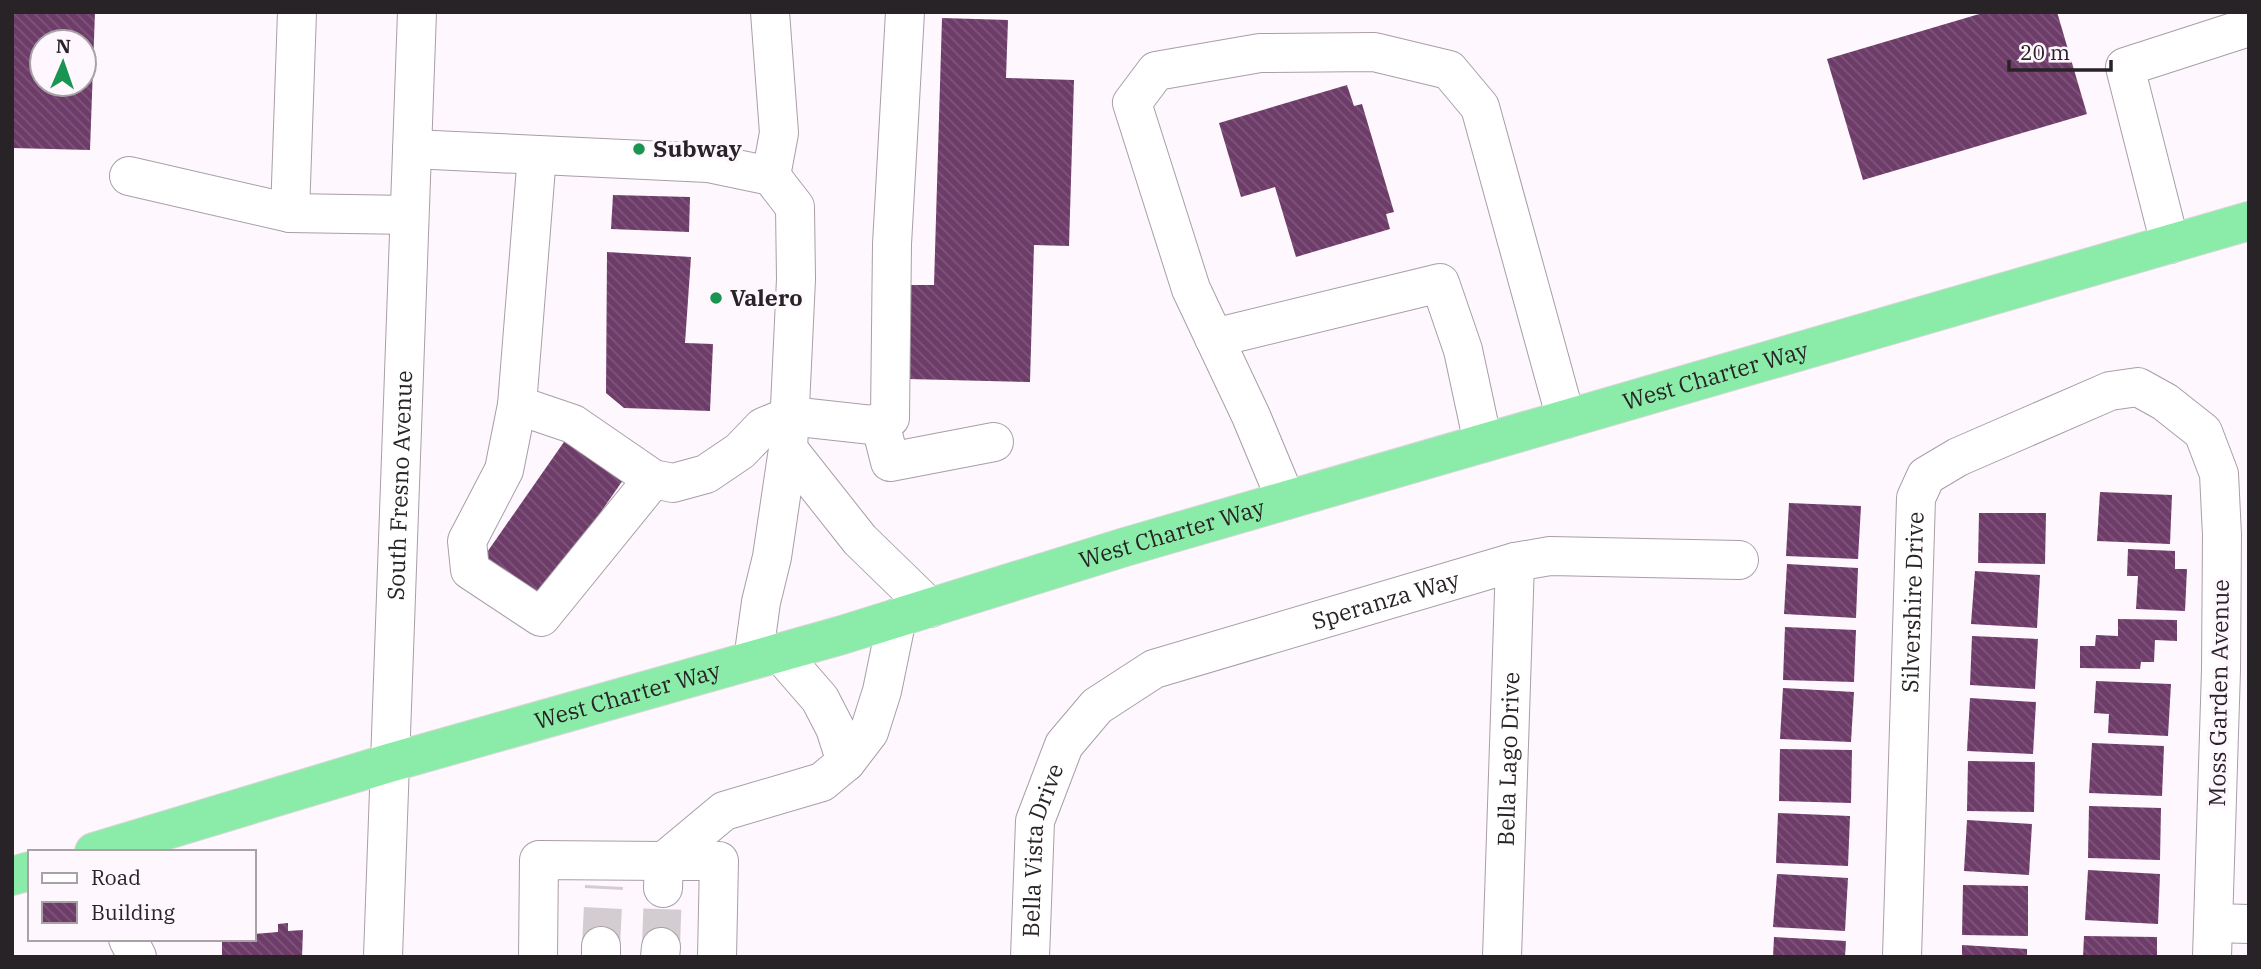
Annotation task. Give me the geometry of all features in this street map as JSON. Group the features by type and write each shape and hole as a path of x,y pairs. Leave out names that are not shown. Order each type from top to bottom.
{"highway":[{"name":"West Charter Way","path":"101,850 389,763 913,613 1286,500 2249,221"}],"street":[{"path":"290,213 298,12"},
{"name":"South Fresno Avenue","path":"383,957 417,12"},
{"path":"770,12 779,132 771,176"},
{"path":"517,405 573,424 653,480 673,483 706,474 740,452 763,427 789,433 872,425 890,418 892,244 905,12"},
{"path":"2170,244 2125,67 2249,27"},
{"path":"1286,500 1251,416 1191,289 1132,103 1156,71 1260,53 1374,52 1449,69 1480,107 1566,419"},
{"path":"412,149 708,163 771,176 795,207 796,279 789,433 772,557 761,602 766,656 820,699 835,727 846,762"},
{"path":"537,155 517,405 504,470 467,541 470,570 541,617 653,480"},
{"path":"129,176 290,213 409,215"},
{"path":"1214,338 1440,283 1463,350 1482,443"},
{"name":"Silvershire Drive","path":"1902,957 1916,498 1926,476 1958,457 2110,391 2138,387 2165,402 2203,432"},
{"path":"880,422 890,462 994,442"},
{"name":"Moss Garden Avenue","path":"2203,432 2219,474 2235,671 2225,935"},
{"path":"663,875 724,811 822,782 846,762 869,732 913,613 860,540 789,433"},
{"name":"Speranza Way","path":"1064,745 1097,706 1154,669 1515,562 1550,556 1739,560"},
{"name":"Bella Lago Drive","path":"1502,957 1515,562"},
{"name":"Bella Vista Drive","path":"1030,957 1035,821 1064,745"},
{"path":"538,957 539,860 605,873 663,875 719,861 717,957"},
{"path":"129,941 137,957"}],"building":[{"path":"12,12 95,12 94,28 28,28 28,98 92,98 90,150 12,148"},
{"path":"1986,12 2057,12 2087,114 1863,180 1827,59"},
{"path":"942,18 1008,20 1006,78 1074,80 1069,246 1034,245 1030,382 908,379 911,285 934,285"},
{"path":"1347,85 1354,106 1362,104 1394,212 1386,214 1390,229 1296,257 1275,187 1241,197 1219,123"},
{"path":"613,195 690,197 689,232 611,229"},
{"path":"607,252 691,257 685,343 713,344 710,411 624,408 606,393"},
{"path":"573,429 630,470 541,598 483,558"},
{"path":"2100,492 2172,495 2170,544 2097,541"},
{"path":"1789,503 1861,506 1858,559 1786,556"},
{"path":"1979,513 2046,513 2045,564 1978,563"},
{"path":"2128,549 2175,551 2175,569 2187,569 2185,611 2136,609 2138,576 2127,576"},
{"path":"1787,564 1858,568 1856,618 1784,614"},
{"path":"1975,571 2040,575 2037,628 1971,624"},
{"path":"2118,619 2177,620 2177,641 2155,640 2154,662 2141,662 2140,669 2080,668 2080,646 2095,646 2096,635 2118,636"},
{"path":"1785,627 1856,630 1854,682 1783,680"},
{"path":"1972,636 2038,639 2035,689 1970,685"},
{"path":"2096,681 2171,684 2168,736 2108,733 2109,714 2094,713"},
{"path":"1783,688 1854,692 1851,742 1780,739"},
{"path":"1970,698 2036,702 2033,754 1967,751"},
{"path":"2092,743 2164,746 2162,796 2089,793"},
{"path":"1780,749 1852,750 1851,803 1779,801"},
{"path":"1968,761 2035,762 2034,812 1967,811"},
{"path":"2089,806 2161,808 2160,860 2088,858"},
{"path":"1778,813 1850,816 1848,866 1776,863"},
{"path":"1967,820 2032,824 2029,875 1964,871"},
{"path":"2088,870 2160,874 2158,924 2085,920"},
{"path":"1777,874 1848,878 1845,931 1773,927"},
{"path":"1963,885 2028,886 2028,936 1962,935"},
{"path":"288,923 288,931 303,930 302,957 222,957 222,941 256,941 256,934 278,932 278,924"},
{"path":"2084,936 2157,937 2157,957 2083,957"},
{"path":"1774,937 1846,941 1845,957 1773,957"},
{"path":"1962,945 2027,949 2027,957 1962,957"}],"tunnel":[{"path":"601,946 604,886"},
{"path":"661,947 663,888"}],"place":[{"name":"Subway","path":"639,149"},
{"name":"Valero","path":"716,298"}]}
